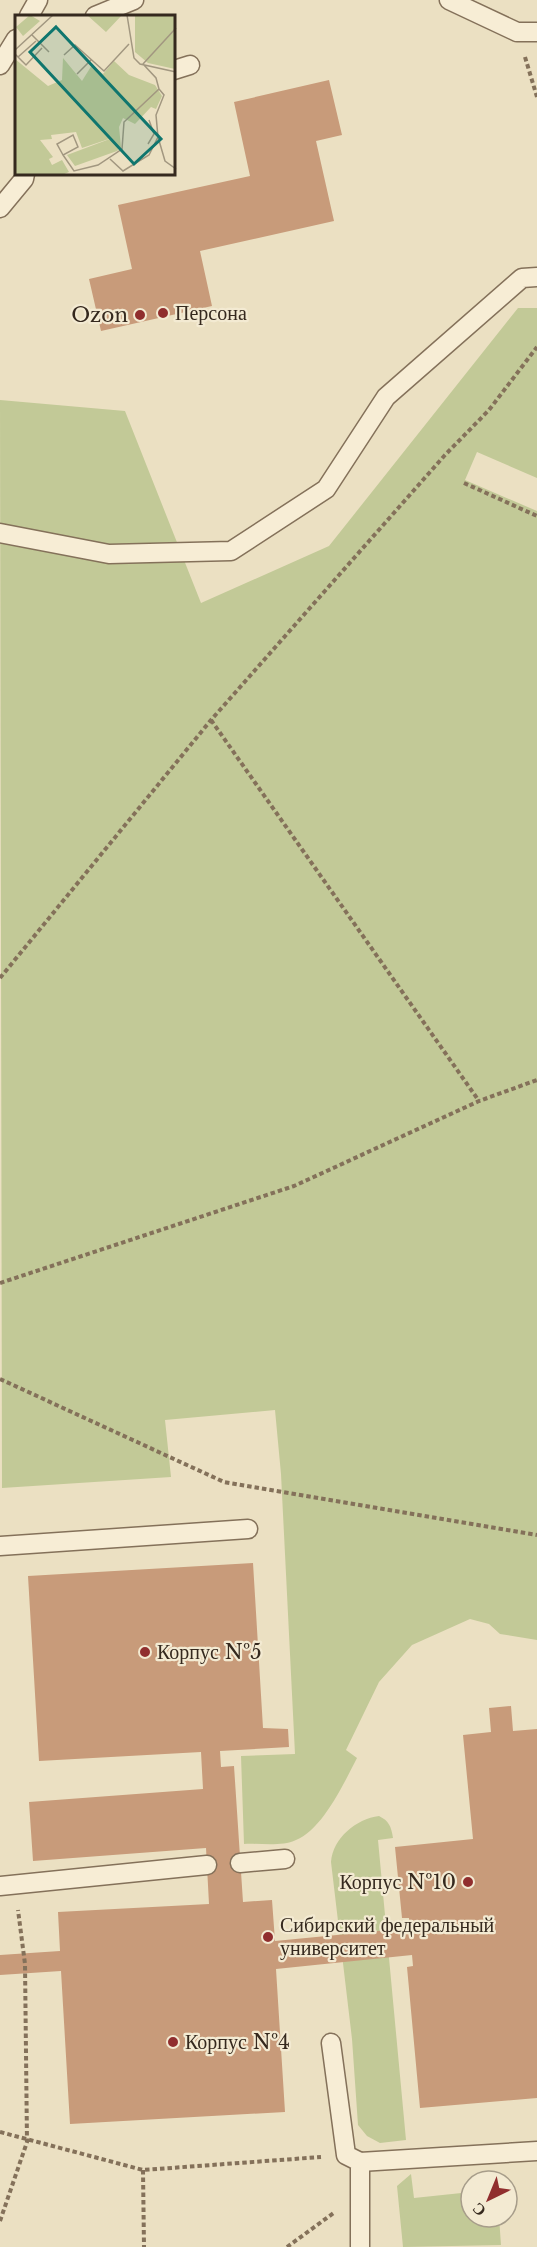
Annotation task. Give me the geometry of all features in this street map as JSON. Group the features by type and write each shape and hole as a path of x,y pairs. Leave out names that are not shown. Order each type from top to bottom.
{"lane":[{"path":"30,15 38,0"},
{"path":"97,15 134,0"},
{"path":"449,0 517,32 537,32"},
{"path":"0,208 25,176"},
{"path":"0,533 110,554 231,551 326,489 386,397 522,278 537,277"},
{"path":"0,1546 248,1529"},
{"path":"240,1863 285,1859"},
{"path":"1,1886 207,1865"},
{"path":"331,2043 360,2194 360,2247"},
{"path":"353,2158 537,2151"}],"path":[{"path":"0,978 211,720 445,455 489,410 537,347"},
{"path":"464,483 537,516"},
{"path":"211,720 479,1101"},
{"path":"0,1284 294,1186 479,1101 537,1080"},
{"path":"0,1379 224,1482 537,1535"},
{"path":"0,2221 27,2142 25,1964 21,1913 1,1886"},
{"path":"0,2132 27,2142 143,2170 353,2158"},
{"path":"143,2170 144,2247"},
{"path":"287,2247 360,2194"}],"green space":[{"path":"518,308 537,308 537,478 477,452 465,480 537,511 537,1640 500,1634 489,1624 470,1619 412,1645 379,1682 346,1750 357,1758 324,1816 306,1834 296,1840 277,1844 244,1844 241,1756 295,1754 281,1474 275,1410 165,1420 171,1477 2,1488 0,400 125,411 201,603 329,546"},
{"path":"379,1816 389,1824 393,1838 378,1840 406,2140 380,2143 367,2136 358,2125 352,2039 331,1862 336,1845 347,1831 362,1821"},
{"path":"411,2174 414,2198 459,2193 459,2229 500,2229 501,2245 403,2247 397,2186"}],"building":[{"path":"329,80 342,135 316,141 334,221 200,251 212,306 101,331 89,279 132,269 118,205 250,176 234,102"},
{"path":"253,1563 263,1728 288,1729 289,1747 220,1751 221,1767 234,1766 243,1902 272,1900 275,1941 409,1928 409,1918 402,1918 395,1847 473,1839 463,1735 491,1732 489,1708 511,1706 513,1731 537,1729 537,2098 420,2108 407,1967 413,1966 412,1955 276,1969 285,2112 70,2124 61,1971 0,1975 0,1955 60,1951 58,1912 209,1904 206,1848 33,1861 29,1802 203,1789 201,1752 39,1761 28,1576"}],"place":[{"name":"Персона","path":"163,313"},
{"name":"Ozon","path":"140,315"},
{"name":"Корпус №5","path":"145,1652"},
{"name":"Корпус №10","path":"468,1882"},
{"name":"Сибирский федеральный университет","path":"268,1937"},
{"name":"Корпус №4","path":"173,2042"}]}
